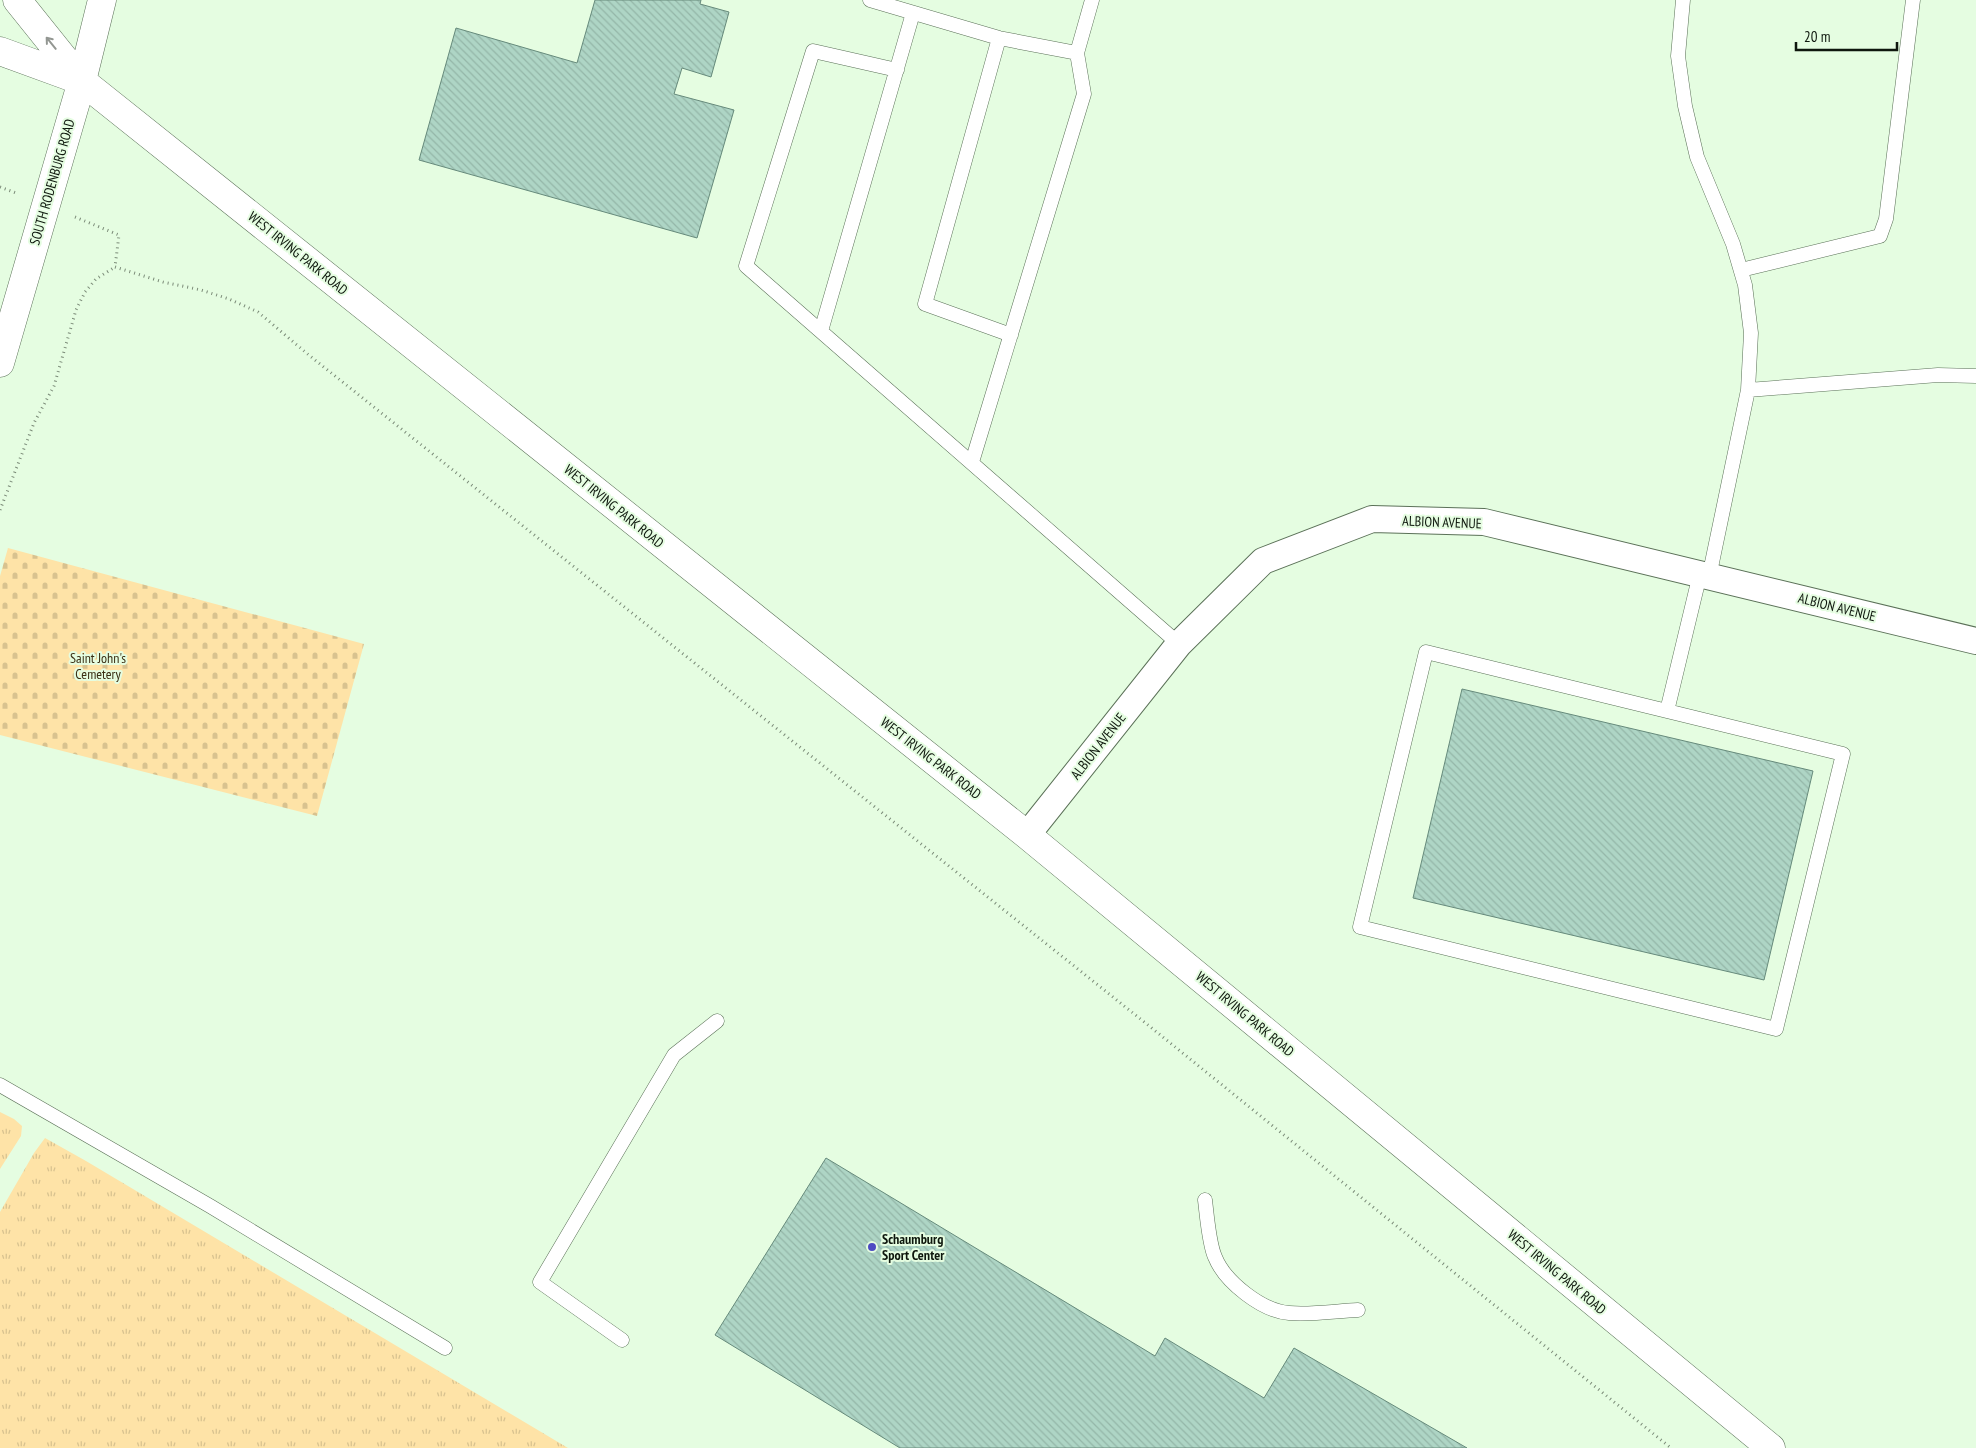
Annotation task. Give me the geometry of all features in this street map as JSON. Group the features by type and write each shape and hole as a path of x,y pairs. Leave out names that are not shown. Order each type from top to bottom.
{"main road":[{"name":"WEST IRVING PARK ROAD","path":"17,0 82,81 1027,835 1771,1448"},
{"name":"SOUTH RODENBURG ROAD","path":"0,362 82,81 102,0"},
{"name":"WEST IRVING PARK ROAD","path":"0,52 82,81"}],"street":[{"name":"ALBION AVENUE","path":"1027,835 1179,644 1263,561 1372,519 1484,522 1976,641"}],"lane":[{"path":"870,0 999,38 1077,53"},
{"path":"972,462 1084,94 1077,53 1092,0"},
{"path":"1667,711 1704,575 1748,390 1751,333 1745,285 1733,244 1697,158 1685,106 1678,56 1683,0"},
{"path":"1740,270 1880,236 1886,219 1913,0"},
{"path":"821,331 913,13"},
{"path":"999,38 925,304 1011,335"},
{"path":"897,70 813,51 746,266 1179,644"},
{"path":"1748,390 1938,375 1976,376"},
{"path":"1426,652 1667,711 1843,754 1776,1029 1360,927 1426,652"},
{"path":"622,1340 540,1282 674,1055 717,1021"},
{"path":"0,1085 210,1206 445,1348"},
{"path":"1204,1200 1214,1257 1229,1280 1245,1292 1270,1308 1288,1313 1358,1310"}],"path":[{"path":"115,267 119,234"},
{"path":"0,510 34,423 54,386 76,310 85,292 96,279 115,267 163,282 201,290 229,299 258,312 310,356 1140,1019 1670,1448"}],"green space":[{"name":"Saint John's Cemetery","path":"8,548 364,644 317,816 0,735 0,576"},
{"path":"0,1112 14,1119 22,1126 21,1136 0,1169"},
{"path":"45,1138 568,1448 0,1448 0,1212 34,1153"}],"building":[{"path":"595,0 701,0 700,4 729,12 711,77 682,68 674,94 734,110 697,238 419,160 456,28 577,63"},
{"path":"1462,689 1813,771 1764,980 1413,898"},
{"name":"Schaumburg Sport Center","path":"826,1158 1155,1356 1165,1338 1264,1398 1294,1348 1467,1448 900,1448 715,1335"}],"place":[{"name":"Schaumburg Sport Center","path":"872,1247"}]}
